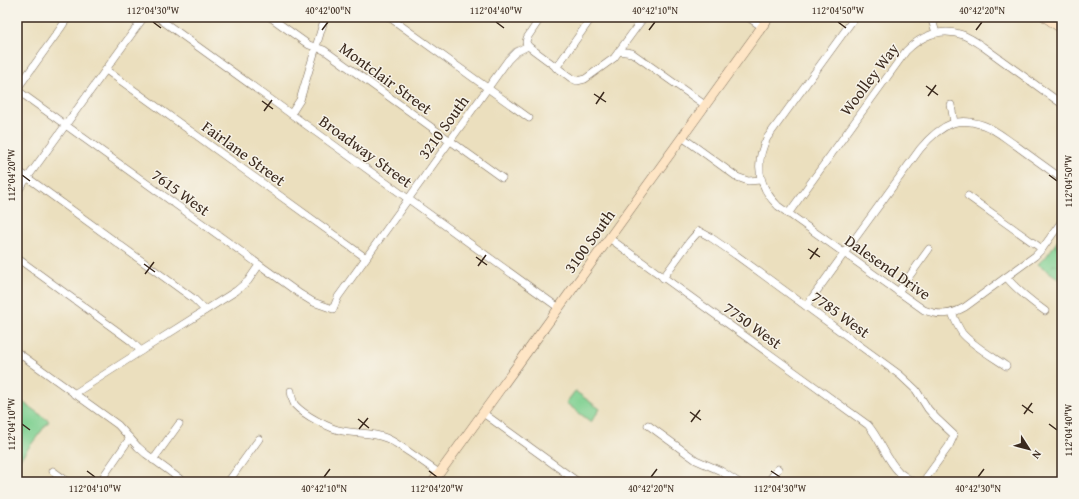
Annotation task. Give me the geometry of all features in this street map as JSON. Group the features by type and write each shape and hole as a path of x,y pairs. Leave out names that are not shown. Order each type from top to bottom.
{"street":[{"path":"17,90 68,17"},
{"path":"17,192 144,17"},
{"name":"Broadway Street","path":"157,17 559,308"},
{"name":"Montclair Street","path":"270,17 309,45 324,50 502,178"},
{"path":"291,114 300,100 325,17"},
{"path":"389,17 529,118"},
{"path":"541,17 528,34 526,38 527,44 556,68 571,78 580,81 614,58 644,17"},
{"path":"556,68 592,17"},
{"path":"748,17 762,27"},
{"name":"3100 South","path":"433,482 769,17"},
{"path":"682,137 737,177 748,181 761,180 759,170 760,159 762,148 767,138 855,17"},
{"path":"930,17 936,33"},
{"path":"1045,17 1062,30"},
{"name":"Woolley Way","path":"788,214 906,51 923,38 936,33 954,33 969,38 1062,104"},
{"path":"628,40 632,53"},
{"name":"3210 South","path":"333,309 338,297 508,60 527,44"},
{"path":"619,51 632,53 705,105"},
{"name":"Fairlane Street","path":"106,70 366,258"},
{"name":"7615 West","path":"17,90 306,299 333,309"},
{"path":"951,105 954,122"},
{"path":"806,306 920,149 929,138 954,122 972,122 984,125 999,133 1062,179"},
{"path":"17,170 194,299 205,310"},
{"name":"Dalesend Drive","path":"761,180 770,199 788,214 924,310 936,314 952,313 965,307 1007,278 1042,249 1062,221"},
{"path":"968,196 1042,249"},
{"name":"7785 West","path":"663,278 699,231 710,237 900,375 916,390 928,409 936,418 954,435 949,446 923,482"},
{"name":"7750 West","path":"609,238 868,426 878,437 893,464 900,472 913,482"},
{"path":"898,292 929,249"},
{"path":"17,258 131,341 141,350"},
{"path":"74,394 243,286 259,265"},
{"path":"1007,278 1025,296 1045,311"},
{"path":"952,313 957,326 963,334 1006,366"},
{"path":"17,352 118,425 138,447 153,460 184,482"},
{"path":"291,391 292,399 299,409 330,428 385,437 439,473"},
{"path":"483,413 578,482"},
{"path":"153,460 179,424"},
{"path":"648,426 696,460 721,471 738,482"},
{"path":"101,482 108,468 130,438"},
{"path":"228,482 259,439"},
{"path":"768,482 778,469"},
{"path":"53,471 68,482"}],"green space":[{"path":"1062,235 1062,281 1038,264 1048,254"},
{"path":"575,391 600,409 591,422 566,403"},
{"path":"17,398 49,421 17,463"}]}
